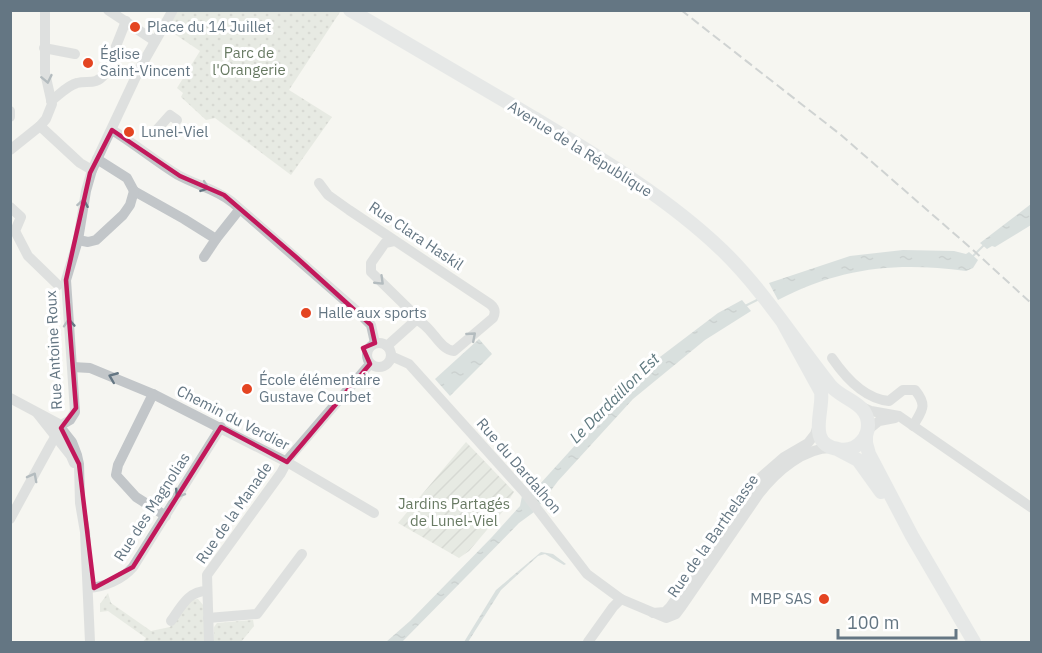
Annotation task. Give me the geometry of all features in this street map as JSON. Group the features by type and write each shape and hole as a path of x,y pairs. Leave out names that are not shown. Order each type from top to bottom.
{"main road":[{"name":"Avenue de la République","path":"350,10 569,139 647,190 723,251 756,286 782,321"},
{"path":"782,321 831,386 846,399 862,407 866,414 869,454 912,536 974,642"},
{"path":"782,321 821,392 822,402 818,428 822,440 858,460 912,536"},
{"path":"820,413 829,403 846,399"},
{"path":"836,449 856,446 867,432"}],"street":[{"path":"108,10 122,16 154,40"},
{"name":"Rue Antoine Roux","path":"10,519 58,432 75,412 66,280 78,240 84,200 97,159 154,40 173,10"},
{"path":"10,150 40,126 50,109 51,101 45,73 45,13"},
{"path":"51,101 74,83 92,83 101,79 105,74 122,16"},
{"path":"44,48 75,54"},
{"path":"10,111 10,117"},
{"path":"153,134 170,115 177,120"},
{"path":"40,126 80,163 92,170"},
{"path":"112,130 168,169 187,180 224,195 364,318 374,330 375,343"},
{"path":"97,159 127,178 134,191 216,239"},
{"name":"Rue Clara Haskil","path":"319,183 328,195 490,304 495,313 493,318 454,351 447,349 424,324 416,321"},
{"path":"78,240 88,242 96,240 123,215 130,205 134,191"},
{"path":"12,201 21,217 15,231 28,256 58,285"},
{"path":"204,257 239,210"},
{"path":"389,351 382,343 375,343 367,350 370,364 378,367 385,365 389,351 416,321 411,310 371,272 371,263 385,243 394,241"},
{"name":"Rue du Dardalhon","path":"389,351 409,364 525,492 587,574 621,599 651,613"},
{"path":"832,358 843,375 877,400 889,400 903,390 915,390 922,399 923,409 911,424"},
{"name":"Rue de la Manade","path":"209,642 206,580 211,569 287,462 370,364"},
{"name":"Chemin du Verdier","path":"72,367 90,368 153,394 287,462 374,513"},
{"path":"153,394 118,465 116,474 136,497 166,516"},
{"path":"10,398 37,413 58,432 78,468 80,490 88,524 95,642"},
{"path":"862,407 871,411 893,414 911,424 1032,508"},
{"path":"867,432 875,423 886,419 898,419 911,424"},
{"name":"Rue des Magnolias","path":"91,588 109,583 129,572 221,427"},
{"name":"Rue de la Barthelasse","path":"651,613 665,612 670,607 761,477 787,455 808,443 818,428"},
{"name":"Rue de la Barthelasse","path":"651,613 666,618 676,614 759,494 774,477 803,456 819,449 836,449"},
{"path":"208,618 257,614 302,554"},
{"path":"90,642 91,588"},
{"path":"171,621 191,595 197,591 207,591"},
{"path":"588,642 612,607 621,599"}],"highlighted area":[{"path":"112,130 180,176 224,195 296,257 371,325 375,343 363,348 370,364 287,462 221,427 133,567 94,588 79,464 61,428 76,408 66,280 90,173"}],"green space":[{"name":"Parc de l'Orangerie","path":"337,10 340,12 289,90 332,117 291,175 215,118 206,120 181,97 183,93 177,88 200,51 167,29 178,11"},
{"name":"Jardins Partagés de Lunel-Viel","path":"466,442 514,492 502,504 503,511 469,551 459,558 398,523"},
{"path":"108,593 111,603 151,631 170,627 190,600 198,599 204,606 205,642 143,642 146,638 108,611 100,612 100,604"},
{"path":"253,620 254,626 241,642 214,642 214,627 217,623"}],"water":[{"path":"1031,204 1031,225 995,247 987,249 980,243"},
{"path":"903,250 954,251 966,254 969,252 978,260 973,268 966,271 917,267 847,274 825,280 778,300 769,283 850,256"},
{"path":"742,300 751,311 705,340 633,399 558,481 540,505 528,489 540,484 626,389 652,363 718,313"},
{"path":"479,339 492,354 450,396 435,379"},
{"path":"522,496 534,512 519,523 402,642 386,642 410,621 492,537 520,506"},
{"path":"541,552 553,554 566,564 545,554 538,556 501,590 468,642 464,642 496,590"}],"waterway":[{"name":"Le Dardaillon Est","path":"972,257 985,244"},
{"name":"Le Dardaillon Est","path":"745,306 759,299"}],"railway":[{"path":"681,10 841,135 1032,304"}],"place":[{"name":"Place du 14 Juillet","path":"135,27"},
{"name":"Église Saint-Vincent","path":"88,63"},
{"name":"Lunel-Viel","path":"129,132"},
{"name":"Halle aux sports","path":"306,313"},
{"name":"École élémentaire Gustave Courbet","path":"247,389"},
{"name":"MBP SAS","path":"824,599"}]}
